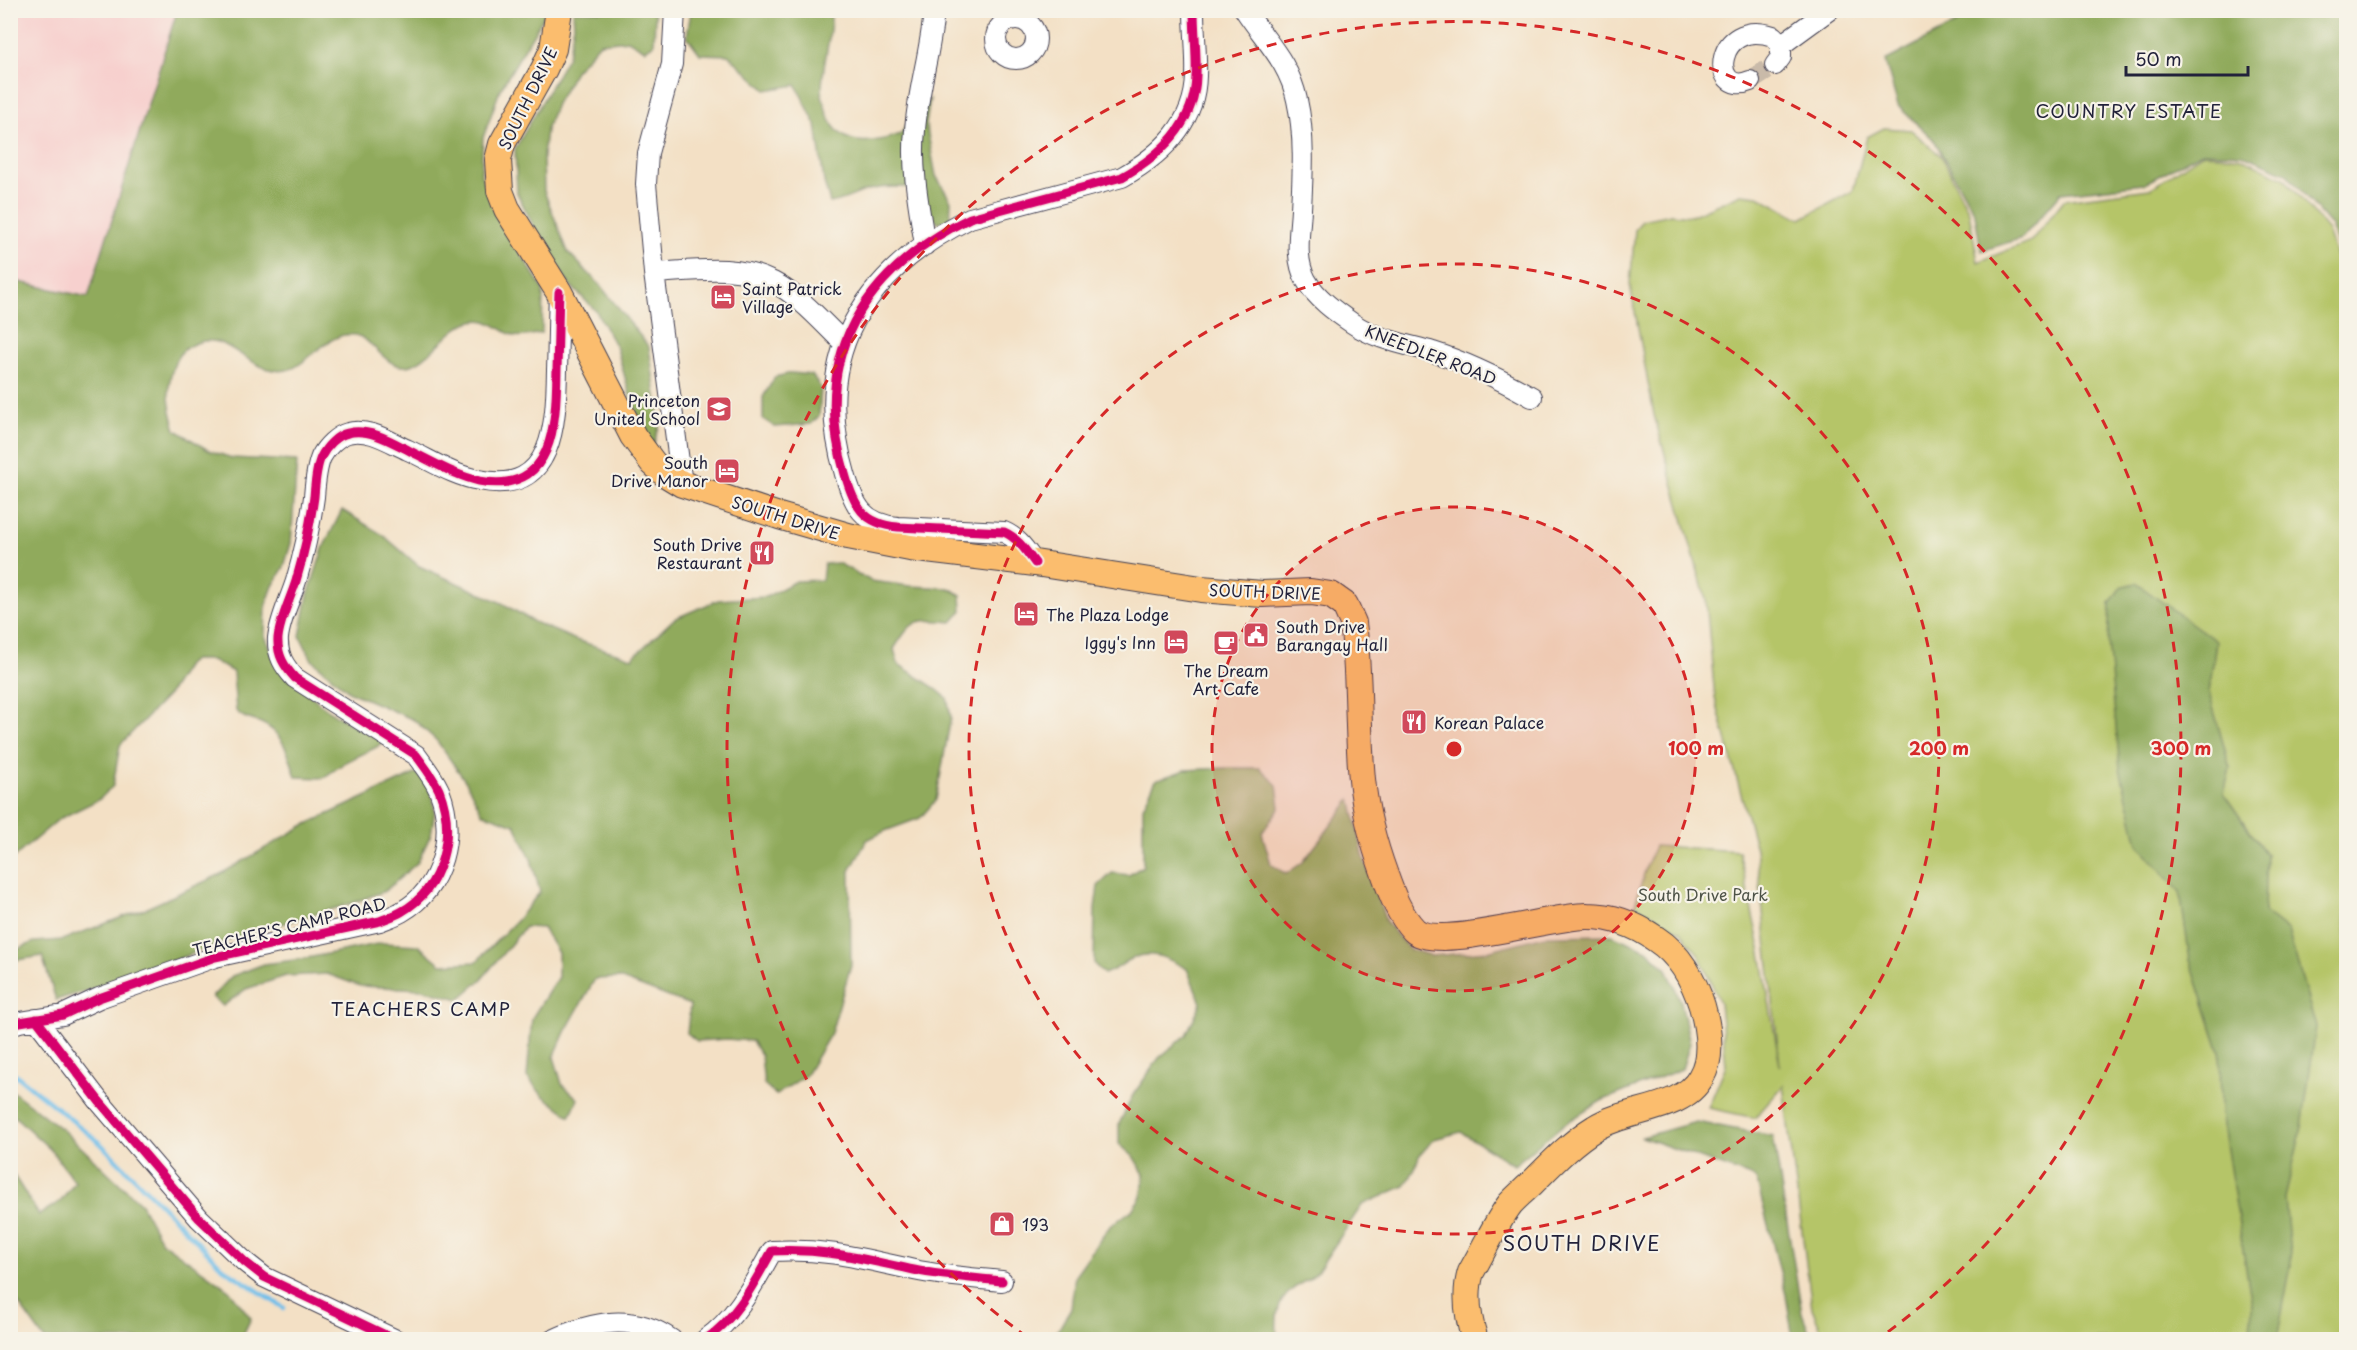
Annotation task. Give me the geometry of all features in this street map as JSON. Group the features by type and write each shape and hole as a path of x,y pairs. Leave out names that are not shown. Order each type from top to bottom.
{"main road":[{"name":"SOUTH DRIVE","path":"559,10 553,49 502,144 498,160 500,191 507,209 559,292 643,451 664,473 682,484 779,516 880,543 1035,563 1201,589 1262,594 1311,592 1331,595 1345,605 1353,623 1362,781 1372,835 1392,895 1402,915 1417,933 1431,938 1454,937 1551,919 1587,916 1622,922 1646,932 1665,945 1680,961 1701,1002 1708,1027 1706,1067 1701,1079 1692,1090 1677,1099 1597,1126 1560,1155 1510,1204 1467,1285 1469,1316 1475,1340"}],"street":[{"path":"675,10 672,64 648,153 646,184 654,273 682,484"},
{"path":"925,245 914,168 915,129 934,10"},
{"path":"1035,563 1011,535 1004,532 898,527 881,525 866,518 848,485 835,434 833,389 837,365 844,343 866,301 881,283 925,245 948,229 970,218 1122,177 1155,155 1172,139 1187,117 1194,95 1196,76 1194,10"},
{"name":"KNEEDLER ROAD","path":"1245,10 1277,52 1291,75 1297,100 1302,131 1303,164 1298,247 1300,264 1306,280 1331,308 1378,338 1469,365 1532,397"},
{"path":"1781,45 1829,10"},
{"path":"1750,81 1737,84 1731,81 1726,74 1722,58 1729,45 1743,37 1759,33 1773,36 1781,45 1781,57 1775,65"},
{"path":"654,273 723,270 759,276 774,282 800,302 844,343"},
{"name":"TEACHER'S CAMP ROAD","path":"10,1025 63,1015 99,998 215,957 380,921 402,912 420,898 435,879 447,836 445,811 439,790 429,772 416,755 295,678 284,667 279,652 278,637 303,555 321,456 332,442 347,433 365,432 381,437 459,474 495,482 510,482 522,478 544,457 555,422 559,292"},
{"path":"36,1019 114,1119 199,1218 245,1262 264,1277 396,1340"},
{"path":"705,1340 725,1324 772,1251 817,1250 916,1270 1002,1281"},
{"path":"553,1340 594,1324 625,1322 649,1326 672,1340"}],"shaded area":[{"path":"11,11 177,11 88,297 11,280"}],"green space":[{"path":"177,11 543,11 544,16 500,90 483,138 481,175 503,226 543,289 542,333 518,336 509,334 488,322 476,320 461,326 422,359 406,366 399,366 387,360 361,337 351,335 333,339 300,364 283,371 265,368 216,342 203,341 184,350 176,360 169,387 171,412 176,430 208,450 232,458 297,461 291,543 284,567 273,586 266,605 265,636 278,665 318,702 340,718 384,740 377,747 346,762 323,778 296,777 284,745 275,732 236,711 233,672 212,660 193,660 187,665 168,695 120,745 113,786 100,799 59,819 11,860 10,280 88,297"},
{"path":"573,11 653,11 655,16 654,44 645,50 628,40 600,43 575,71 556,104 546,130 543,156 544,191 568,252 600,285 649,347 660,424 653,446 645,434 631,399 617,349 596,311 569,284 539,237 517,193 515,149 568,56 574,25"},
{"path":"691,11 831,11 822,97 831,123 838,132 856,141 867,142 889,138 901,134 915,111 930,99 926,124 936,176 951,201 950,222 937,222 914,187 874,189 830,203 824,182 816,125 796,85 766,90 728,55 700,54 687,36"},
{"path":"1980,11 2346,11 2346,268 2331,226 2286,173 2242,154 2202,152 2144,184 2061,193 2022,238 1981,251 1975,214 1934,140 1898,106 1885,61"},
{"name":"South Drive Park","path":"1884,128 1911,130 1942,157 1969,212 1978,262 2031,241 2064,200 2150,189 2203,153 2242,158 2284,178 2328,231 2346,285 2346,1339 1825,1339 1812,1308 1783,1086 1755,1118 1708,1108 1726,1065 1720,1003 1699,955 1680,931 1635,905 1655,846 1739,851 1761,953 1780,1066 1756,849 1715,698 1706,600 1654,415 1630,284 1635,230 1642,220 1671,214 1691,216 1741,194 1758,196 1801,219 1853,191 1867,137"},
{"path":"792,373 812,375 821,388 819,416 811,424 775,427 763,419 763,397 775,377"},
{"path":"342,510 383,535 419,566 502,603 534,622 576,640 632,658 674,619 718,600 766,597 796,581 822,580 824,564 838,563 871,581 949,588 961,595 962,611 952,622 931,620 917,622 906,631 894,649 898,664 947,698 951,717 936,800 920,818 867,840 850,871 851,965 831,1033 806,1075 776,1095 764,1084 761,1056 752,1041 727,1039 697,1041 687,1033 690,1005 619,978 595,979 565,1032 554,1057 562,1084 578,1099 570,1116 542,1095 527,1077 532,1018 558,977 558,953 543,928 525,927 481,980 459,999 422,989 360,986 327,974 286,976 246,989 223,1006 212,997 232,976 264,964 382,943 418,945 441,964 476,962 516,921 540,892 531,859 515,825 482,813 466,782 437,741 414,720 350,692 312,660 300,636 308,595 324,546"},
{"path":"2136,583 2216,641 2209,693 2230,768 2224,794 2266,854 2264,912 2288,931 2316,1027 2302,1127 2285,1198 2291,1265 2277,1339 2250,1339 2252,1306 2221,1112 2220,1052 2190,960 2180,892 2138,844 2120,769 2108,641 2110,603 2121,587"},
{"path":"1260,768 1277,785 1280,807 1262,833 1271,864 1286,874 1303,862 1351,799 1364,858 1386,922 1409,949 1432,956 1487,951 1545,936 1612,935 1647,950 1667,969 1681,1002 1690,1043 1682,1069 1601,1101 1563,1125 1514,1165 1461,1132 1434,1139 1419,1156 1415,1169 1405,1186 1362,1205 1316,1273 1282,1300 1278,1312 1277,1339 1048,1340 1060,1327 1071,1308 1075,1275 1110,1226 1132,1210 1142,1195 1144,1174 1133,1156 1119,1144 1119,1124 1133,1095 1159,1058 1186,1035 1201,1003 1187,969 1168,959 1154,955 1140,956 1104,974 1094,964 1095,908 1098,886 1112,873 1129,875 1143,866 1143,807 1156,780 1185,770"},
{"path":"417,773 431,786 435,811 431,834 418,862 385,891 350,904 231,939 128,978 56,1000 42,956 11,961 11,952 34,942 62,940 149,907 219,875 303,826"},
{"path":"11,1090 64,1131 141,1204 161,1241 229,1290 251,1318 243,1335 222,1335 204,1340 44,1339 11,1293 11,1171 39,1215 61,1201 75,1182 51,1150 11,1113"},
{"path":"1696,1122 1773,1136 1802,1313 1812,1339 1793,1339 1786,1295 1756,1178 1642,1137"}],"waterway":[{"path":"10,1070 100,1143 223,1268 284,1308"}],"tunnel":[{"path":"1750,81 1775,65"}],"cycle path":[{"path":"1035,563 1018,541 1004,532 898,527 876,522 862,511 856,504 848,485 836,431 835,392 841,355 854,322 874,291 900,264 932,239 970,218 1122,177 1150,159 1162,148 1182,123 1190,109 1194,93 1196,76 1194,10"},
{"path":"10,1025 63,1015 99,998 215,957 380,921 401,912 416,902 427,889 436,874 446,841 444,807 434,781 416,755 295,678 280,655 279,631 304,550 319,461 323,453 340,436 356,432 373,434 453,472 479,481 504,482 523,477 537,466 546,451 555,411 559,292"},
{"path":"36,1019 99,1101 199,1218 245,1262 264,1277 396,1340"},
{"path":"705,1340 736,1311 772,1251 827,1253 925,1272 1002,1281"}],"place":[{"name":"Saint Patrick Village","path":"723,297"},
{"name":"Princeton United School","path":"719,409"},
{"name":"South Drive Manor","path":"727,471"},
{"name":"South Drive Restaurant","path":"762,553"},
{"name":"The Plaza Lodge","path":"1026,614"},
{"name":"South Drive Barangay Hall","path":"1256,635"},
{"name":"Iggy's Inn","path":"1176,642"},
{"name":"The Dream Art Cafe","path":"1226,643"},
{"name":"Korean Palace","path":"1414,722"},
{"name":"193","path":"1002,1224"}],"district":[{"name":"COUNTRY ESTATE","path":"2129,110"},
{"name":"TEACHERS CAMP","path":"421,1008"},
{"name":"SOUTH DRIVE","path":"1582,1243"}]}
